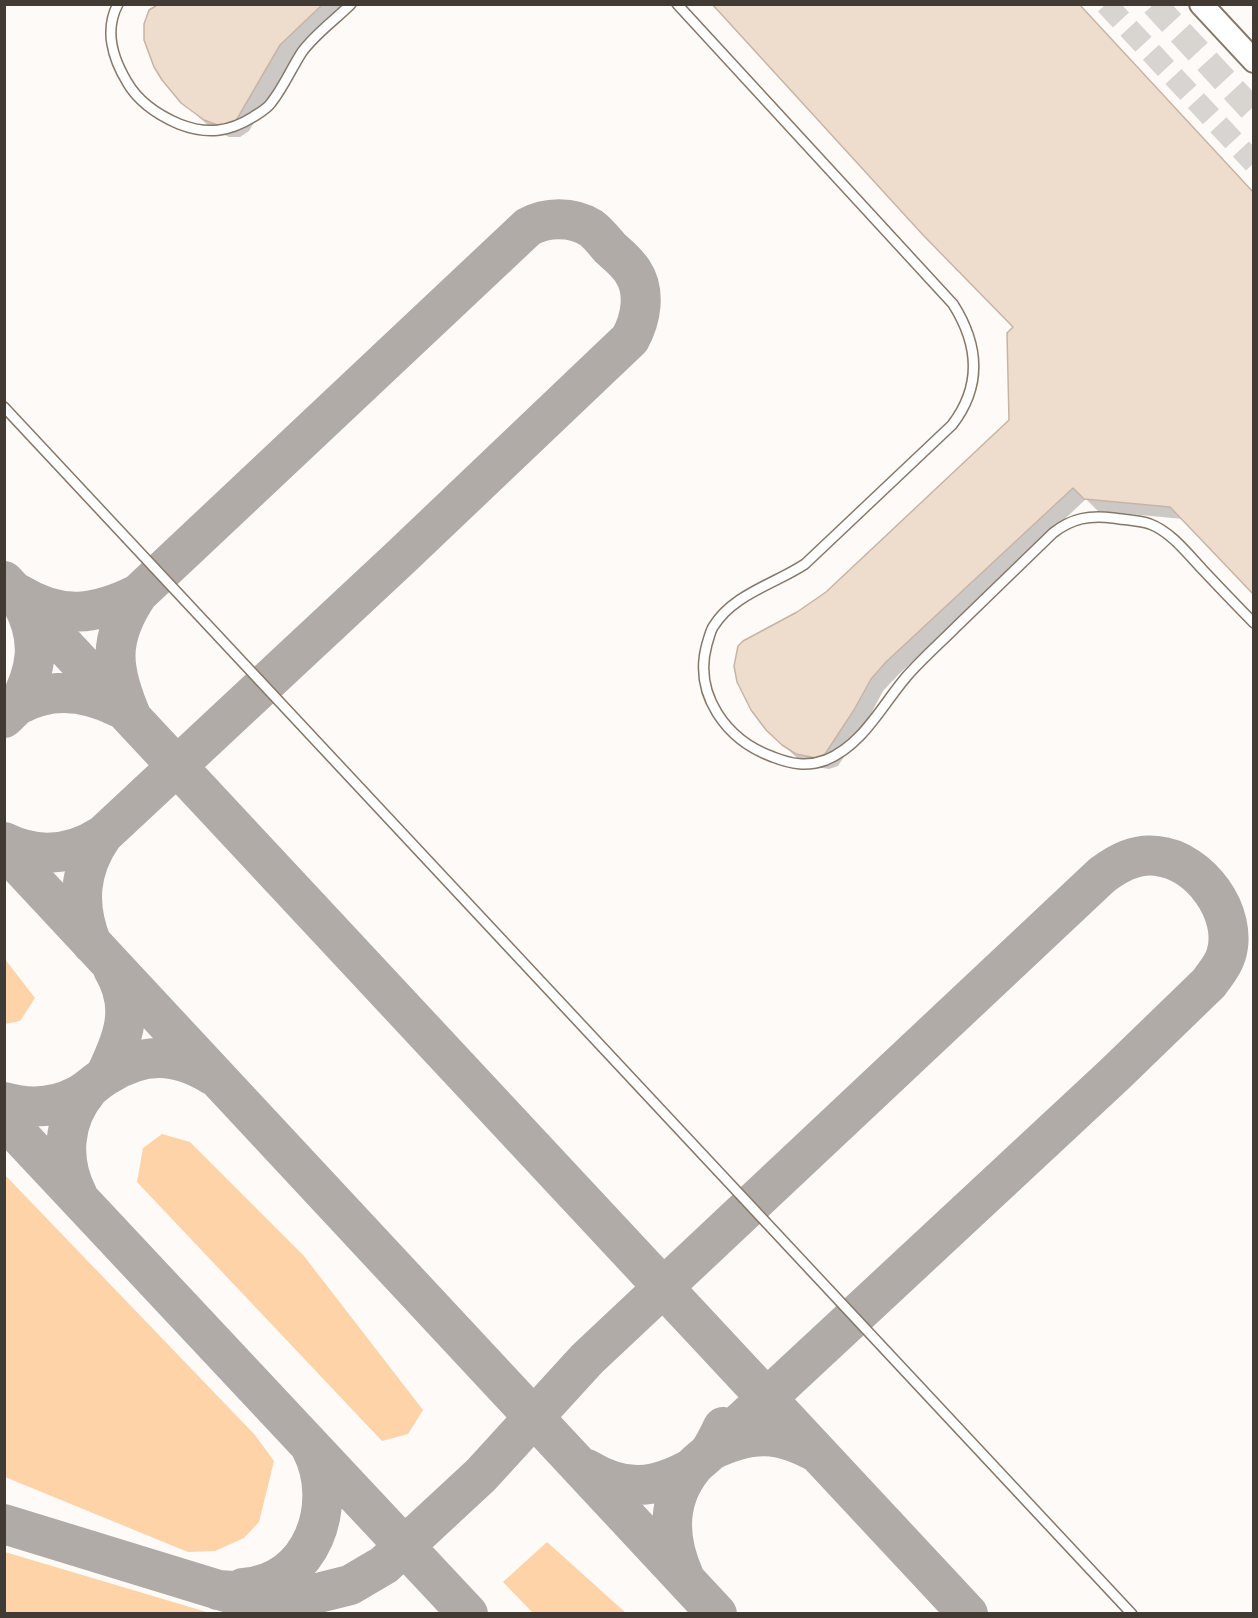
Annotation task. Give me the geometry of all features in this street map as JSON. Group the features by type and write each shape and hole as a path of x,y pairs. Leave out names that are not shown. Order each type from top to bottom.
{"street":[{"path":"1201,4 1254,61"}],"lane":[{"path":"118,4 110,31 114,61 141,102 162,117 184,126 218,131 230,130 269,106 303,51 351,4"},
{"path":"677,4 953,303 971,341 973,365 969,398 952,425 806,564 742,598 722,614 712,629 703,660 704,682 712,704 724,724 753,748 789,763 810,765 828,759 850,745 871,723 907,676 1053,533 1063,525 1083,517 1098,516 1136,521 1162,530 1254,623"},
{"path":"4,407 1132,1614"}],"shaded area":[{"path":"4,958 35,998 20,1021 5,1024"},
{"path":"162,1134 190,1142 304,1256 423,1410 408,1434 382,1441 137,1182 143,1148"},
{"path":"4,1174 255,1435 274,1461 259,1522 244,1538 215,1551 188,1552 5,1477"},
{"path":"547,1542 626,1613 533,1613 503,1582"},
{"path":"5,1552 210,1613 5,1613"}],"building":[{"path":"159,4 323,4 280,45 237,119 220,126 204,120 181,103 154,67 144,40 144,24 149,10"},
{"path":"712,4 1079,4 1254,193 1254,595 1170,507 1084,499 1073,488 886,662 871,679 825,754 816,758 796,754 766,730 751,710 737,682 734,666 738,646 743,641 797,612 826,592 1009,420 1007,333 1013,327 923,235"}],"taxiway":[{"path":"92,944 84,915 83,888 89,861 103,835 630,339 637,323 641,297 637,280 626,262 596,232 576,221 559,219 543,221 528,227 138,594 121,626 116,655 116,669 132,718"},
{"path":"4,581 968,1614"},
{"path":"19,594 49,608 78,612 108,607 138,594"},
{"path":"18,705 29,680 35,655 35,642 22,603"},
{"path":"4,718 18,705 31,699 57,693 95,698 120,708"},
{"path":"4,842 42,853 79,847 103,835"},
{"path":"4,849 717,1614"},
{"path":"218,1590 314,1594 350,1585 384,1565 481,1475 587,1359 1102,875 1121,863 1149,855 1173,860 1188,867 1212,892 1227,923 1229,939 1226,955 1209,983 1115,1074 710,1451 739,1440 765,1436 791,1441 819,1454"},
{"path":"105,1076 122,1036 125,1010 120,983 113,969"},
{"path":"4,1102 23,1106 59,1103 81,1094 121,1067 147,1059 160,1058 185,1062 212,1075"},
{"path":"78,1196 68,1169 66,1142 73,1115 88,1090"},
{"path":"4,1119 468,1614"},
{"path":"684,1576 675,1548 672,1520 674,1506 684,1480 693,1467 710,1451 723,1427"},
{"path":"243,1588 267,1583 287,1572 302,1557 314,1538 320,1516 322,1493 319,1470 311,1448"},
{"path":"587,1469 614,1482 640,1485 665,1480 692,1468"},
{"path":"4,1524 245,1598"}],"tunnel":[{"path":"1106,4 1254,163"},
{"path":"1154,4 1254,112"}]}
